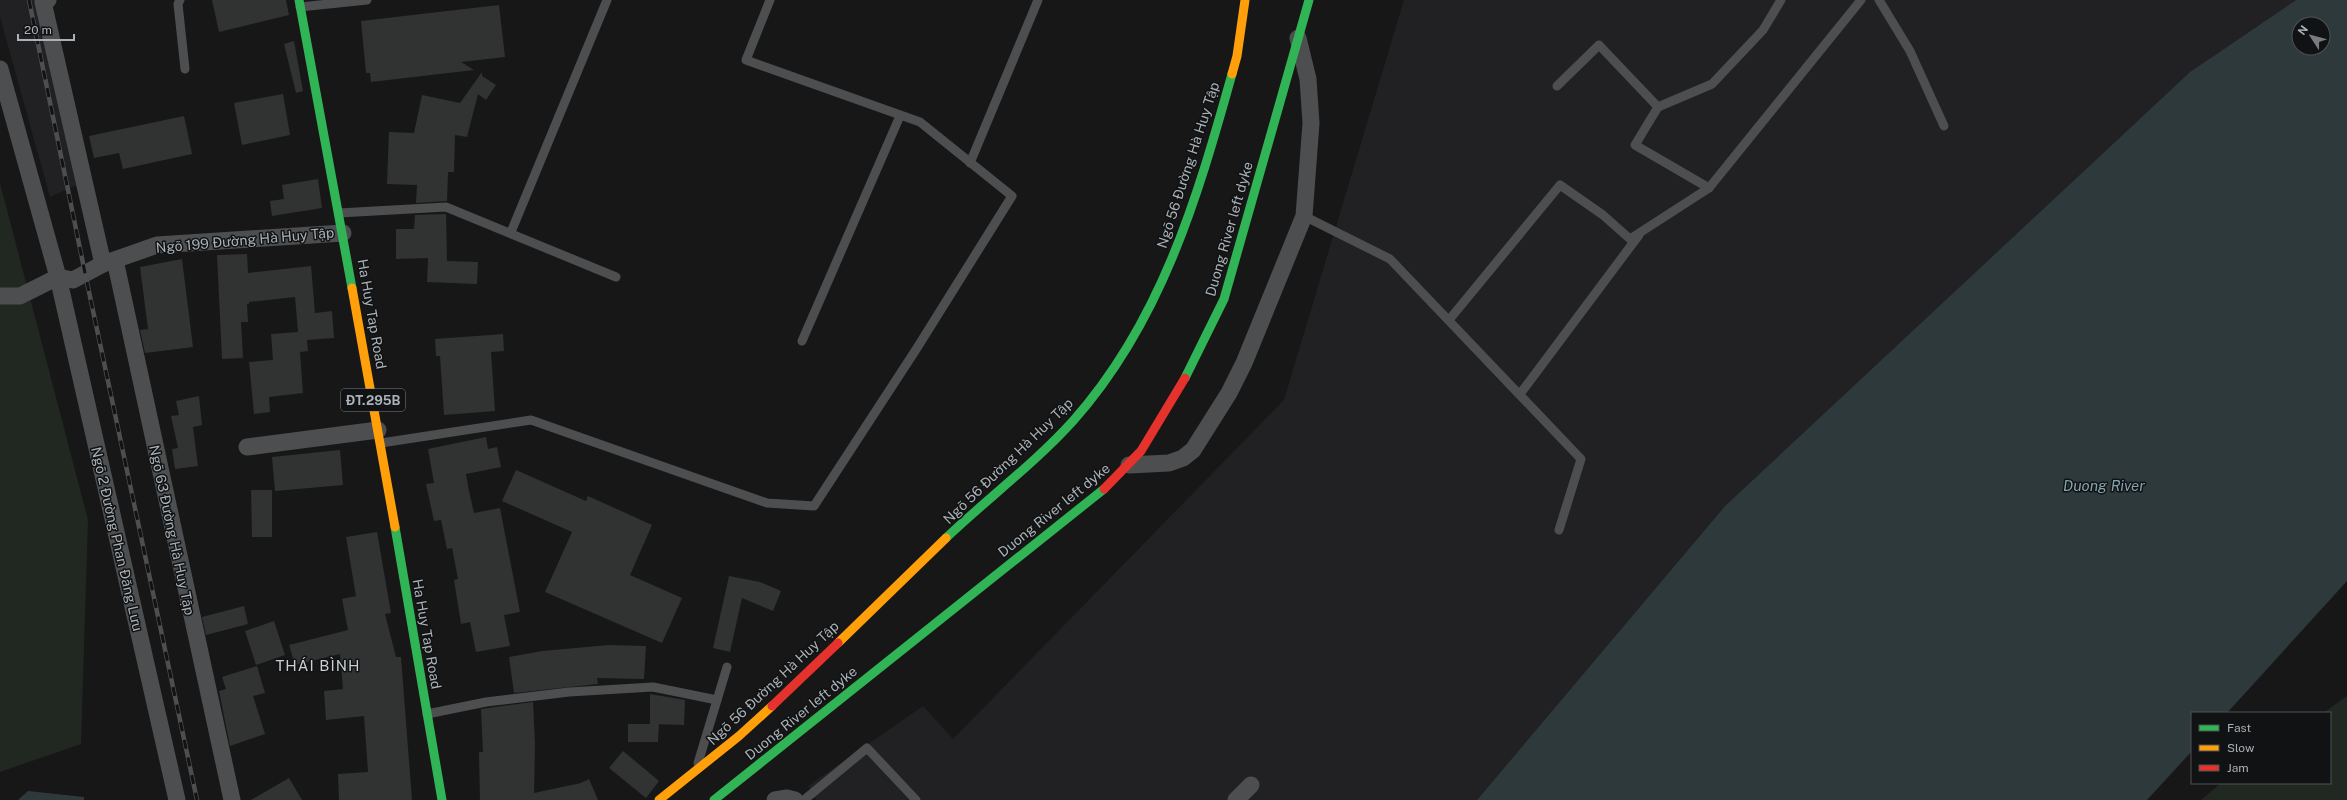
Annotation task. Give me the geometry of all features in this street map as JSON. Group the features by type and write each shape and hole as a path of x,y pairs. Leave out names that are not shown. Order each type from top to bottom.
{"main road":[{"name":"Ngõ 56 Đường Hà Huy Tập","path":"659,800 739,736 784,694 959,526 1031,462 1072,422 1102,386 1147,315 1180,243 1214,138 1237,56 1245,0"},
{"name":"Duong River left dyke","path":"714,800 1092,500 1129,465 1141,451 1181,386 1224,299 1309,0"},
{"name":"Ha Huy Tap Road","path":"300,4 343,233 442,800"}],"street":[{"name":"Ngõ 63 Đường Hà Huy Tập","path":"48,0 43,2 109,262 232,800"},
{"path":"1129,465 1170,463 1183,458 1198,444 1230,393 1244,363 1304,216 1310,123 1308,79 1298,38"},
{"name":"Ngõ 2 Đường Phan Đăng Lưu","path":"0,69 58,277 177,800"},
{"name":"Ngõ 199 Đường Hà Huy Tập","path":"58,277 73,280 109,262 157,245 343,233"},
{"path":"0,296 20,296 58,277"},
{"path":"247,447 379,436"},
{"path":"1236,800 1251,785"},
{"path":"775,800 787,798 795,800"}],"lane":[{"path":"180,0 178,4 185,69"},
{"path":"300,4 366,0"},
{"path":"511,232 608,0"},
{"path":"379,436 531,420 767,503 814,506 917,348 1012,196 920,122 746,60 770,0"},
{"path":"970,162 1038,0"},
{"path":"1709,188 1635,145 1658,107 1712,84 1762,30 1781,0"},
{"path":"1449,320 1560,184 1603,215 1630,239 1709,188 1861,0"},
{"path":"1879,0 1910,51 1944,126"},
{"path":"1557,86 1599,45 1658,107"},
{"path":"802,341 900,116"},
{"path":"339,214 446,207 511,232 616,277"},
{"path":"1304,216 1390,259 1581,459 1559,530"},
{"path":"1520,394 1642,231"},
{"path":"695,771 727,667"},
{"path":"427,714 486,702 569,692 653,687 717,700"},
{"path":"804,800 867,748 916,800"}],"shaded area":[{"path":"0,0 42,0 77,185 50,197 0,17"},
{"path":"1404,0 2296,0 2190,72 1725,506 1477,800 816,800 808,786 923,706 953,739 1284,400"},
{"path":"0,183 88,520 81,744 0,772"},
{"path":"2347,696 2347,800 2201,800 2220,784 2331,784 2331,712 2324,712"}],"water":[{"name":"Duong River","path":"2296,0 2347,0 2347,581 2228,712 2191,712 2191,752 2147,800 1477,800 1725,506 2190,72"},
{"path":"28,791 84,797 84,800 18,800"}],"building":[{"path":"212,0 286,0 289,15 219,32"},
{"path":"499,5 505,57 461,62 474,70 371,82 370,73 366,73 361,21"},
{"path":"294,41 303,91 296,93 284,44"},
{"path":"482,72 482,76 496,85 486,100 478,94 467,137 455,135 454,172 448,172 447,201 416,203 417,185 387,184 389,132 414,133 422,95 460,103"},
{"path":"283,94 290,135 242,145 234,103"},
{"path":"184,116 192,154 123,169 119,153 94,158 89,136"},
{"path":"318,179 322,208 272,216 270,201 284,199 282,185"},
{"path":"446,214 447,261 478,262 477,284 427,282 428,258 396,259 396,229 414,229 415,215"},
{"path":"247,254 248,273 311,266 315,313 332,311 334,338 307,340 308,351 300,352 303,393 269,397 270,412 254,414 249,362 273,360 271,334 298,332 295,297 249,302 249,304 247,304 248,322 241,322 243,358 222,359 217,255"},
{"path":"182,259 193,347 145,353 140,330 148,329 140,267"},
{"path":"503,334 504,351 491,352 495,411 444,415 440,356 436,356 435,339"},
{"path":"199,396 202,425 193,427 198,466 175,469 172,449 178,448 171,416 179,415 176,401"},
{"path":"486,437 488,449 497,447 501,467 466,474 469,491 474,513 500,508 520,612 504,615 510,646 476,652 470,622 461,624 454,580 458,579 452,548 447,549 441,520 434,521 426,484 434,483 428,449"},
{"path":"340,450 343,485 275,491 272,457"},
{"path":"516,470 586,501 588,496 652,525 630,575 682,598 662,643 545,592 572,532 502,501"},
{"path":"251,490 272,490 272,537 252,537"},
{"path":"377,532 391,613 385,614 396,657 401,657 412,800 339,800 338,774 368,772 364,716 326,720 324,691 343,689 340,654 295,665 289,645 348,630 342,599 356,596 346,537"},
{"path":"729,576 760,582 781,591 773,611 742,598 730,652 713,648"},
{"path":"244,606 248,624 206,635 202,617"},
{"path":"274,621 285,655 256,665 245,631"},
{"path":"609,645 646,646 644,679 597,678 598,684 514,693 509,657 542,651"},
{"path":"257,666 265,693 253,696 265,734 230,746 219,691 226,689 222,677"},
{"path":"650,694 685,700 684,725 650,724"},
{"path":"533,702 535,743 534,793 581,783 589,779 598,800 480,800 479,752 483,752 481,709"},
{"path":"628,724 659,724 658,742 628,742"},
{"path":"623,751 659,781 646,798 609,768"},
{"path":"289,778 302,800 251,800"}],"railway":[{"path":"29,0 85,273 197,800"}],"traffic: fast":[{"path":"299,0 352,288"},
{"path":"1185,378 1224,299 1309,0"},
{"path":"946,538 1058,437 1104,383 1130,343 1153,301 1190,213 1232,74"},
{"path":"714,800 1104,489"},
{"path":"395,527 442,800"}],"traffic: slow":[{"path":"1232,74 1237,56 1245,0"},
{"path":"352,288 395,527"},
{"path":"838,643 946,538"},
{"path":"659,800 739,736 772,706"}],"traffic: jam":[{"path":"1104,489 1141,451 1185,378"},
{"path":"772,706 838,643"}],"district":[{"name":"THÁI BÌNH","path":"318,666"}]}
